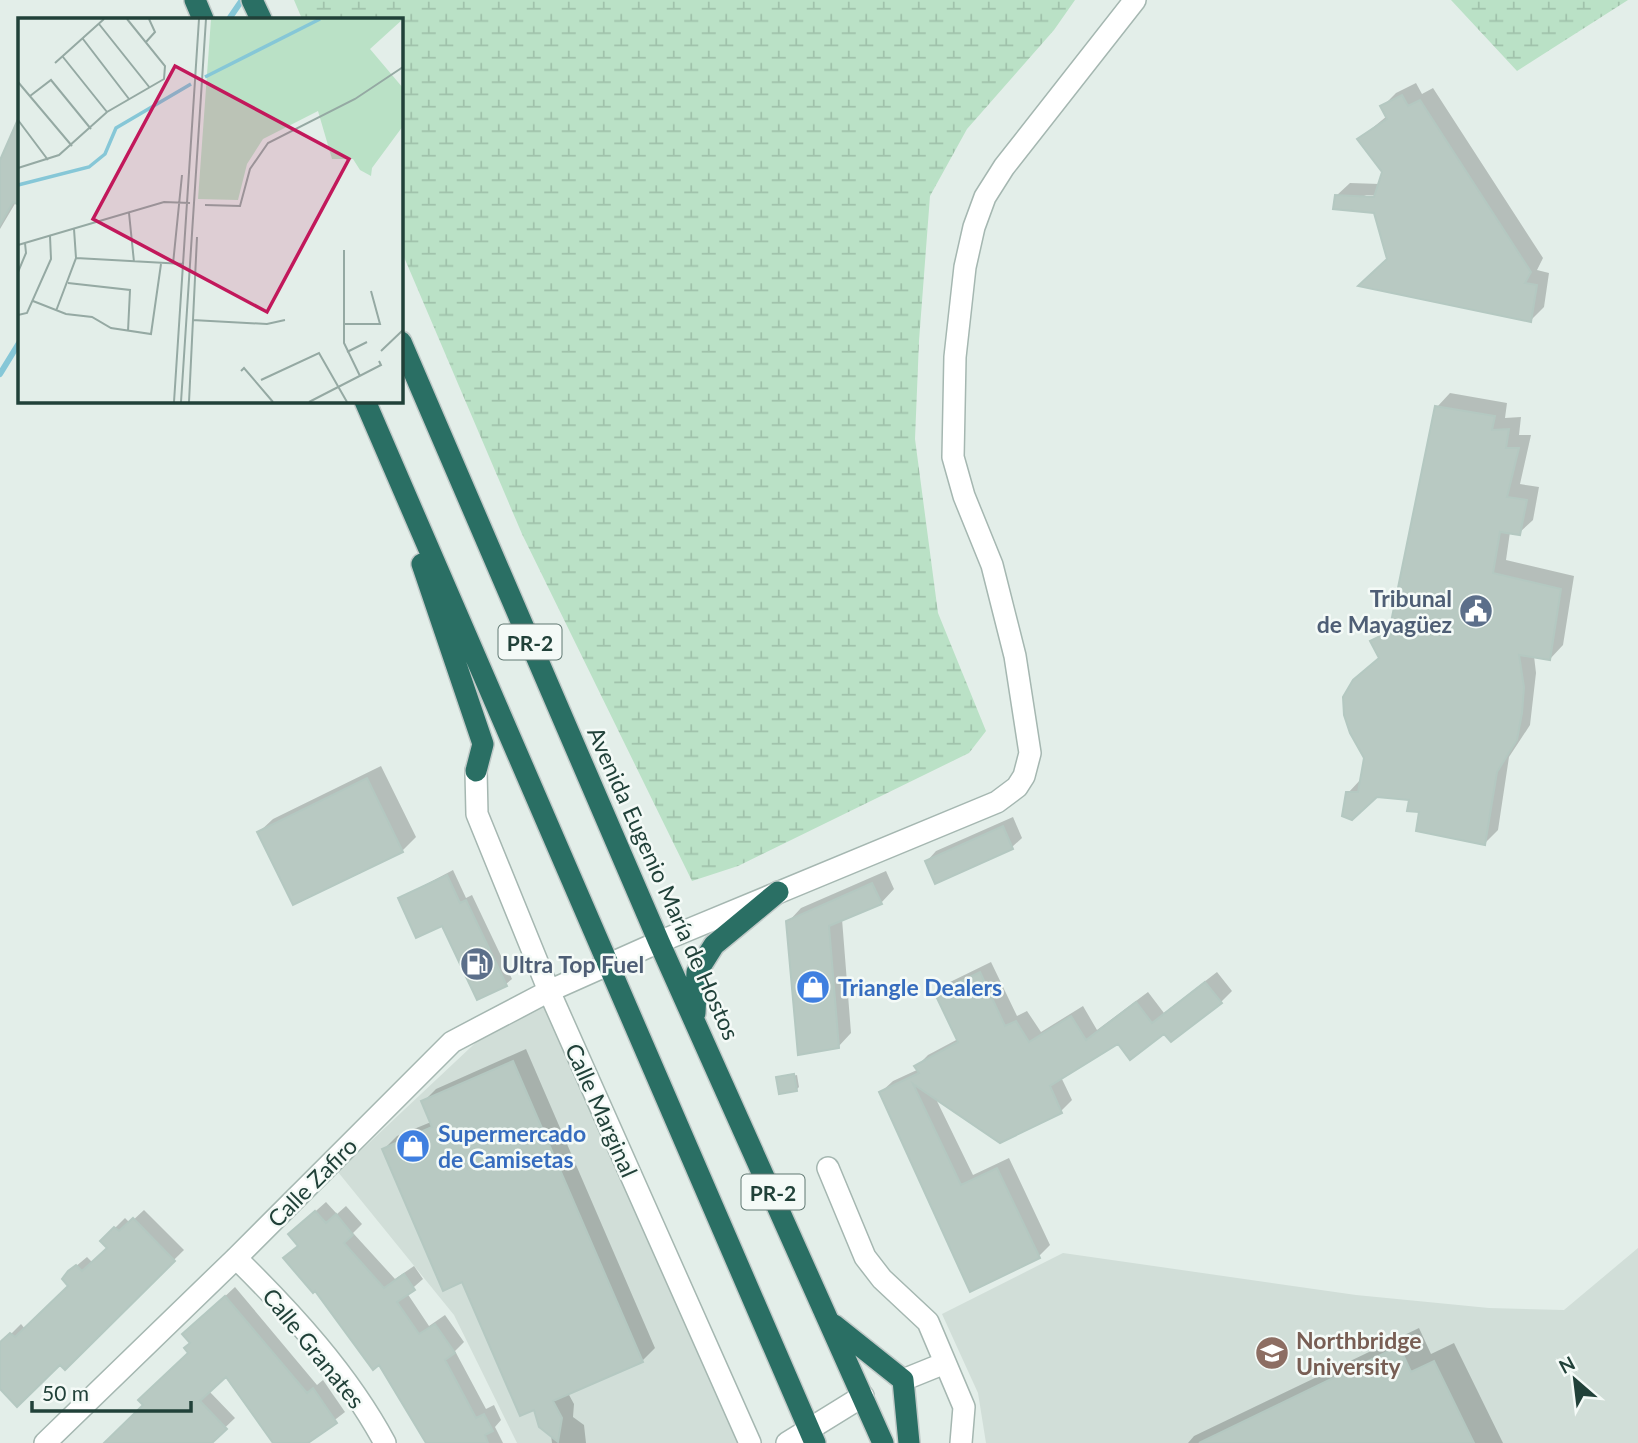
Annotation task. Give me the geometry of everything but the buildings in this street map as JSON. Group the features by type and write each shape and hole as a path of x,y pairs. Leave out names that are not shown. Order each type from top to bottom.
{"highway":[{"path":"195,0 203,18"},
{"path":"252,0 261,18"},
{"name":"Avenida Eugenio María de Hostos","path":"402,344 659,942 883,1443"},
{"name":"PR-2","path":"365,402 812,1436"},
{"path":"375,426 482,744 476,771"},
{"path":"694,1018 697,972 714,945 778,892"},
{"path":"831,1322 904,1380 909,1443"}],"street":[{"name":"Calle Zafiro","path":"45,1443 236,1258 452,1042 549,991 659,942 997,802 1017,787 1024,776 1030,753 1015,656 992,565 964,496 953,457 956,358 965,267 985,197 1004,167 1135,0"},
{"name":"Calle Marginal","path":"476,771 477,814 549,991 750,1443"},
{"path":"828,1168 865,1257 882,1279 928,1322 964,1407 961,1443"},
{"name":"Calle Granates","path":"236,1258 291,1312 374,1423 385,1443"},
{"path":"904,1380 945,1363"},
{"path":"787,1443 812,1436 863,1396"}],"shaded area":[{"path":"545,1003 742,1443 517,1443 454,1315 338,1172 488,1031"},
{"name":"Northbridge University","path":"1638,1248 1638,1443 986,1443 978,1393 942,1314 1063,1253 1356,1295 1489,1308 1564,1310"}],"green space":[{"path":"294,0 1075,0 1054,30 967,129 930,196 915,439 938,613 986,731 969,753 738,866 692,881 522,534 402,252 402,18 302,18"},
{"path":"1451,0 1628,0 1517,71"}],"waterway":[{"path":"230,18 242,0"},
{"path":"0,374 18,345"}],"place":[{"name":"Tribunal de Mayagüez","path":"1476,611"},
{"name":"Ultra Top Fuel","path":"477,964"},
{"name":"Triangle Dealers","path":"813,987"},
{"name":"Supermercado de Camisetas","path":"413,1146"},
{"name":"Northbridge University","path":"1272,1353"}]}
